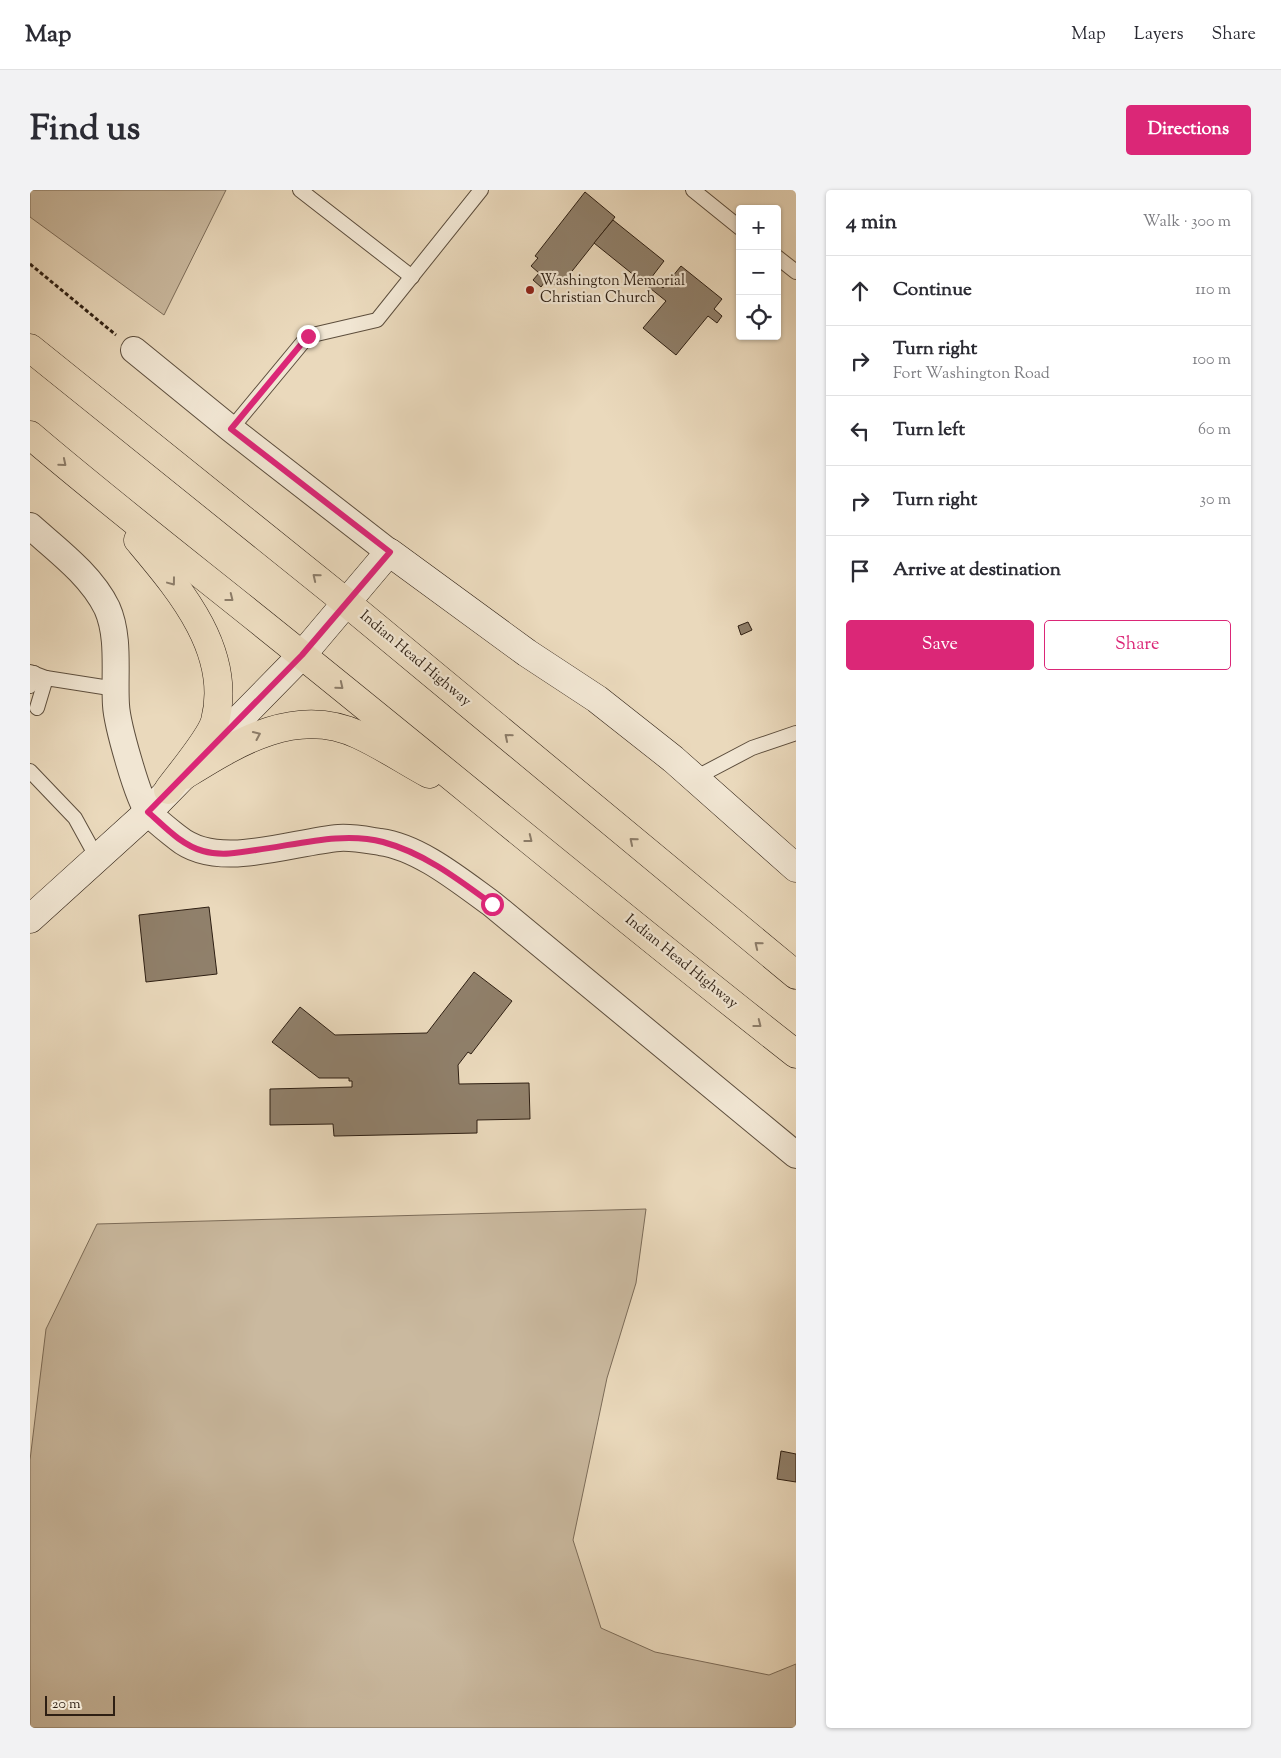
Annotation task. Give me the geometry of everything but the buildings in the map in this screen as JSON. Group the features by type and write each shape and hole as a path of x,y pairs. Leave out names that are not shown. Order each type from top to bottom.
{"highway":[{"name":"Indian Head Highway","path":"30,348 347,603 796,975"},
{"name":"Indian Head Highway","path":"30,435 96,491 796,1054"},
{"path":"96,491 162,568 192,608 211,652 219,688 214,722 176,783"},
{"path":"176,783 262,732 295,726 325,725 357,734 491,809"}],"street":[{"path":"134,350 231,429 390,552 528,654 597,698 695,778 796,868"},
{"path":"30,526 77,567 106,608 114,632 116,707 124,749 148,812 180,840 203,851 228,854 340,838 382,842 415,854 447,872 492,904 796,1155"},
{"path":"30,919 148,812 302,655 390,552"}],"lane":[{"path":"300,190 412,277"},
{"path":"231,429 308,336 377,320 481,190"},
{"path":"693,190 736,225"},
{"path":"781,260 796,272"},
{"path":"37,708 35,677 116,689"},
{"path":"695,778 752,748 796,732"},
{"path":"30,771 75,818 97,858"}],"path":[{"path":"30,264 134,350"}],"shaded area":[{"path":"30,190 226,190 164,315 30,217"},
{"path":"646,1209 636,1283 607,1378 573,1540 601,1628 655,1652 769,1675 796,1664 796,1728 30,1728 30,1460 46,1329 97,1224"}],"place":[{"name":"Washington Memorial Christian Church","path":"530,290"}],"route":[{"path":"308,336 231,429 390,552 302,655 148,812 180,840 203,851 228,854 340,838 382,842 415,854 447,872 492,904"}]}
